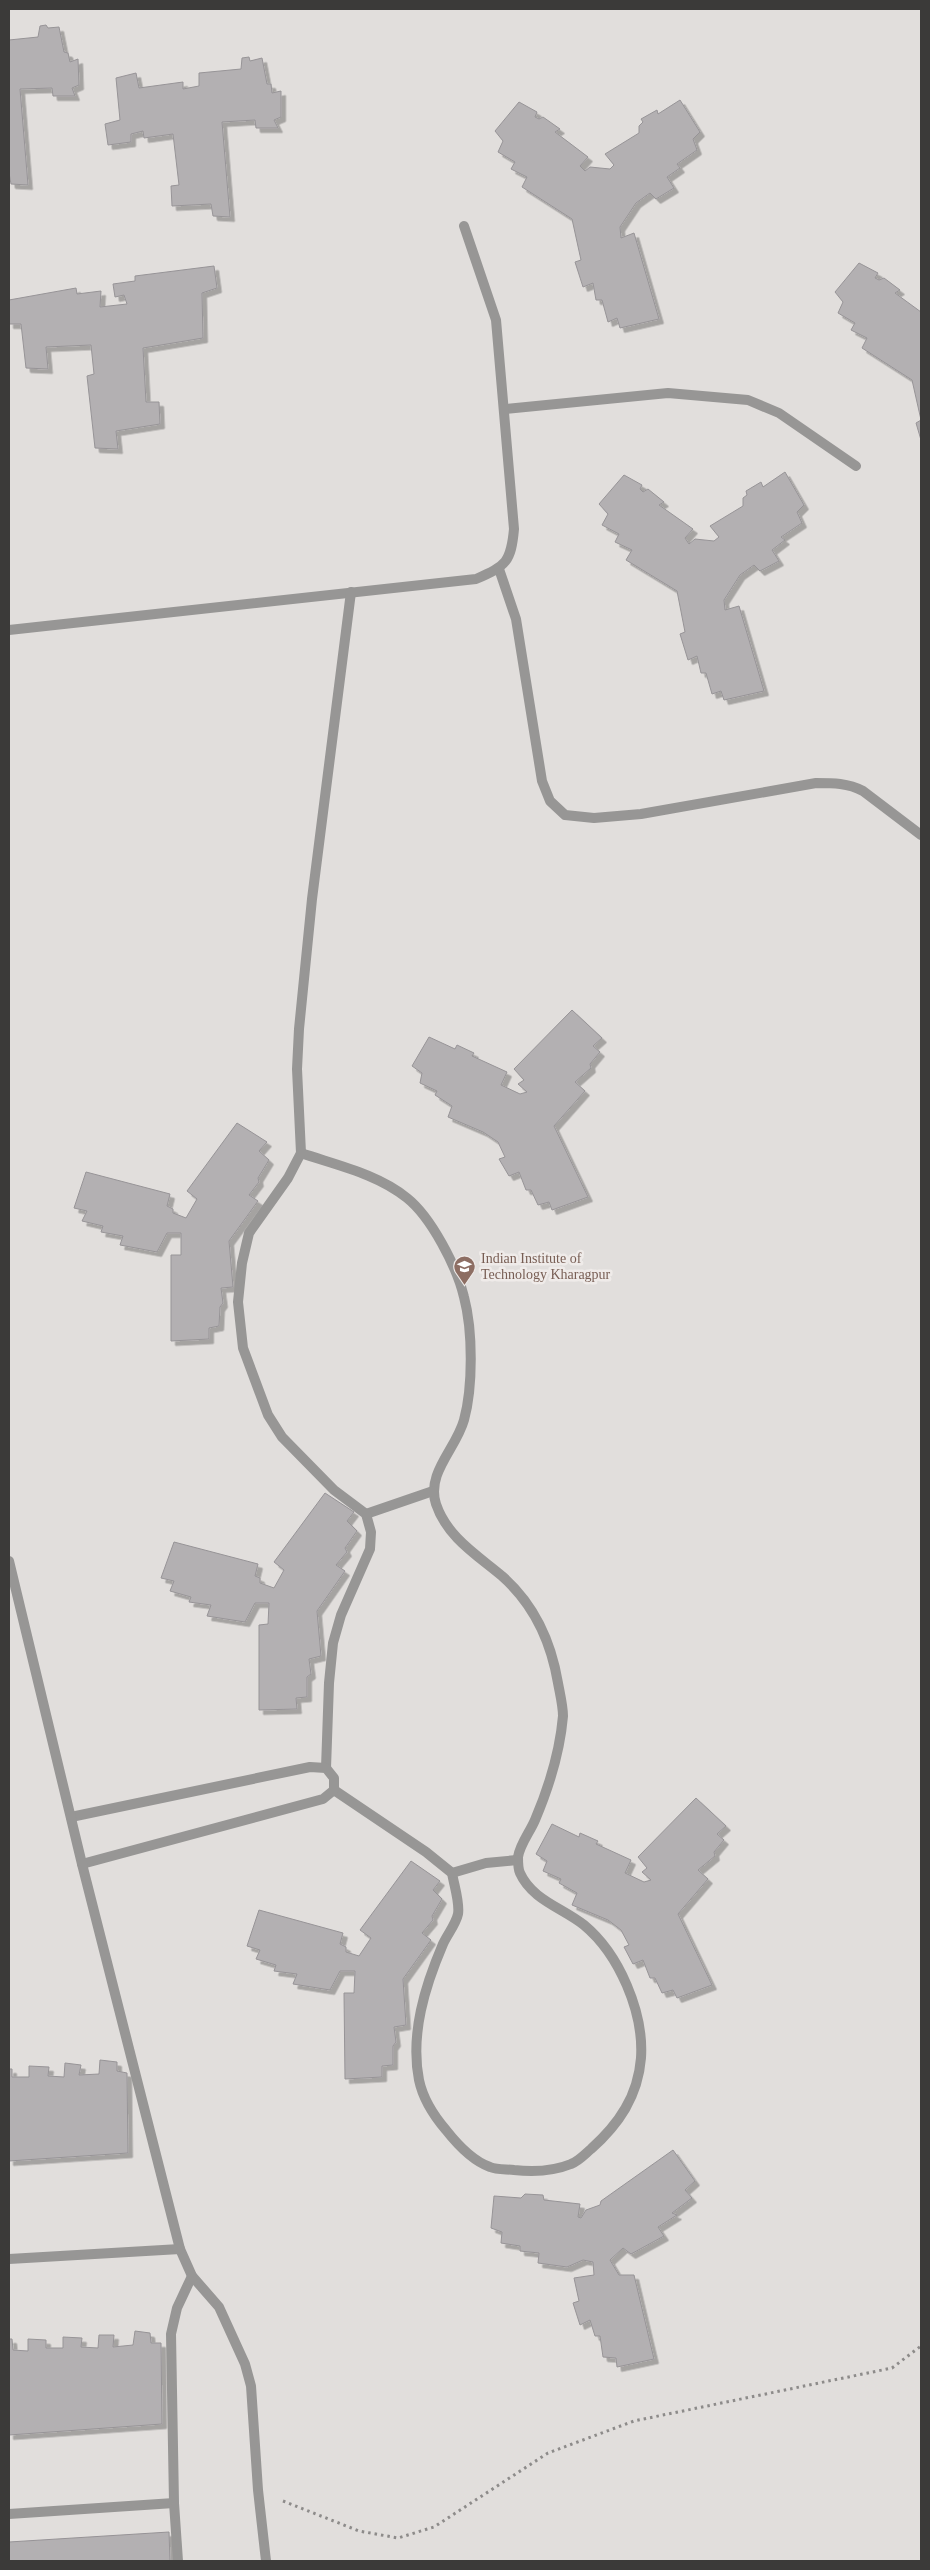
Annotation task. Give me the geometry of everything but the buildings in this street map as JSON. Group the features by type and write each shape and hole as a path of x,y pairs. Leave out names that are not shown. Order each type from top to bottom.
{"street":[{"path":"9,630 476,579 499,569 512,552 514,529 496,320 464,226"},
{"path":"505,409 668,393 748,400 779,413 856,466"},
{"path":"499,569 516,619 542,781 550,801 565,815 594,818 641,814 816,783 831,783 854,786 863,791 921,835"},
{"path":"334,1790 334,1778 326,1768 329,1683 333,1643 341,1615 370,1550 371,1532 366,1514 334,1490 282,1437 268,1415 243,1348 238,1302 242,1263 249,1233 288,1178 301,1153 297,1069 299,1029 315,871 351,592"},
{"path":"301,1153 388,1184 411,1200 432,1227 465,1298 470,1346 464,1421 435,1477 433,1491 437,1507 451,1532 467,1549 505,1579 531,1607 546,1637 557,1676 563,1713 556,1758 546,1793 517,1860 520,1874 530,1888 546,1902 584,1925 601,1943 618,1968 635,2008 640,2030 641,2058 635,2089 625,2112 603,2138 575,2163 542,2171 490,2167 459,2146 432,2114 419,2084 415,2048 419,2014 442,1945 458,1914 452,1873 426,1852 334,1790"},
{"path":"366,1514 433,1491"},
{"path":"9,1561 70,1817 180,2249 192,2276 219,2306 245,2364 251,2386 258,2490 266,2561"},
{"path":"70,1817 310,1767 326,1768"},
{"path":"82,1864 323,1799 334,1790"},
{"path":"452,1873 486,1863 517,1860"},
{"path":"9,2259 180,2249"},
{"path":"178,2561 174,2502 171,2334 177,2308 192,2276"},
{"path":"9,2514 174,2502"}],"path":[{"path":"258,2490 359,2531 398,2538 434,2527 548,2452 634,2422 892,2368 921,2346"}],"place":[{"name":"Indian Institute of Technology Kharagpur","path":"465,1285"}]}
